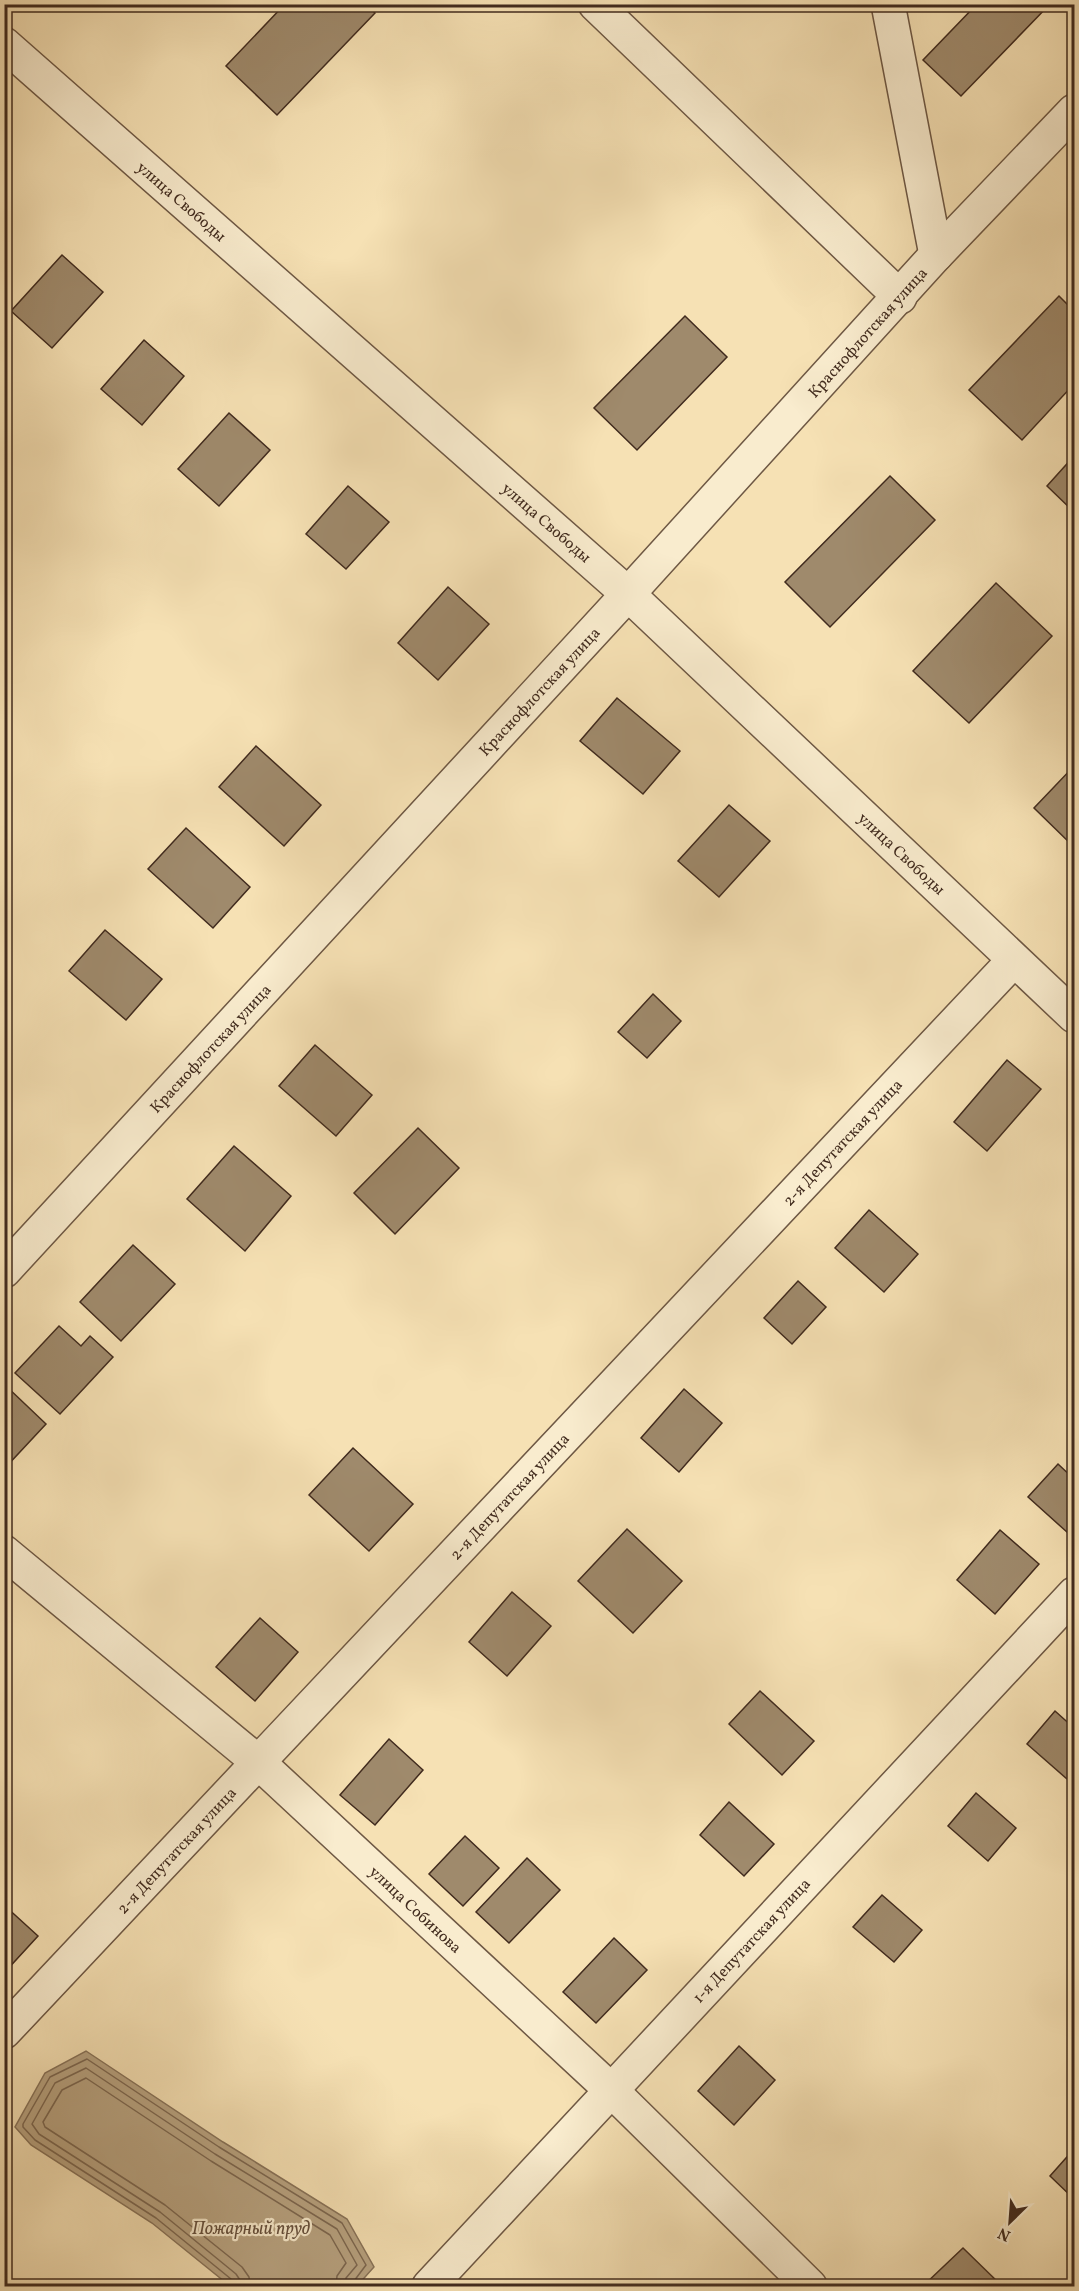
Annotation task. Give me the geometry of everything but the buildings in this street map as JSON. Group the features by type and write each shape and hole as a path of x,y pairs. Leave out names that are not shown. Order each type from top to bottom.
{"street":[{"path":"595,4 900,297"},
{"path":"888,4 936,255"},
{"name":"улица Свободы","path":"4,44 628,594 1074,1016"},
{"name":"Краснофлотская улица","path":"4,1271 628,594 936,255 1074,111"},
{"name":"2-я Депутатская улица","path":"4,2032 1014,960"},
{"name":"улица Собинова","path":"4,1552 258,1762 611,2090 810,2286"},
{"name":"1-я Депутатская улица","path":"429,2286 1074,1594"}],"water":[{"name":"Пожарный пруд","path":"86,2051 223,2142 347,2219 374,2267 357,2286 230,2286 152,2223 31,2145 15,2127 45,2073"}]}
